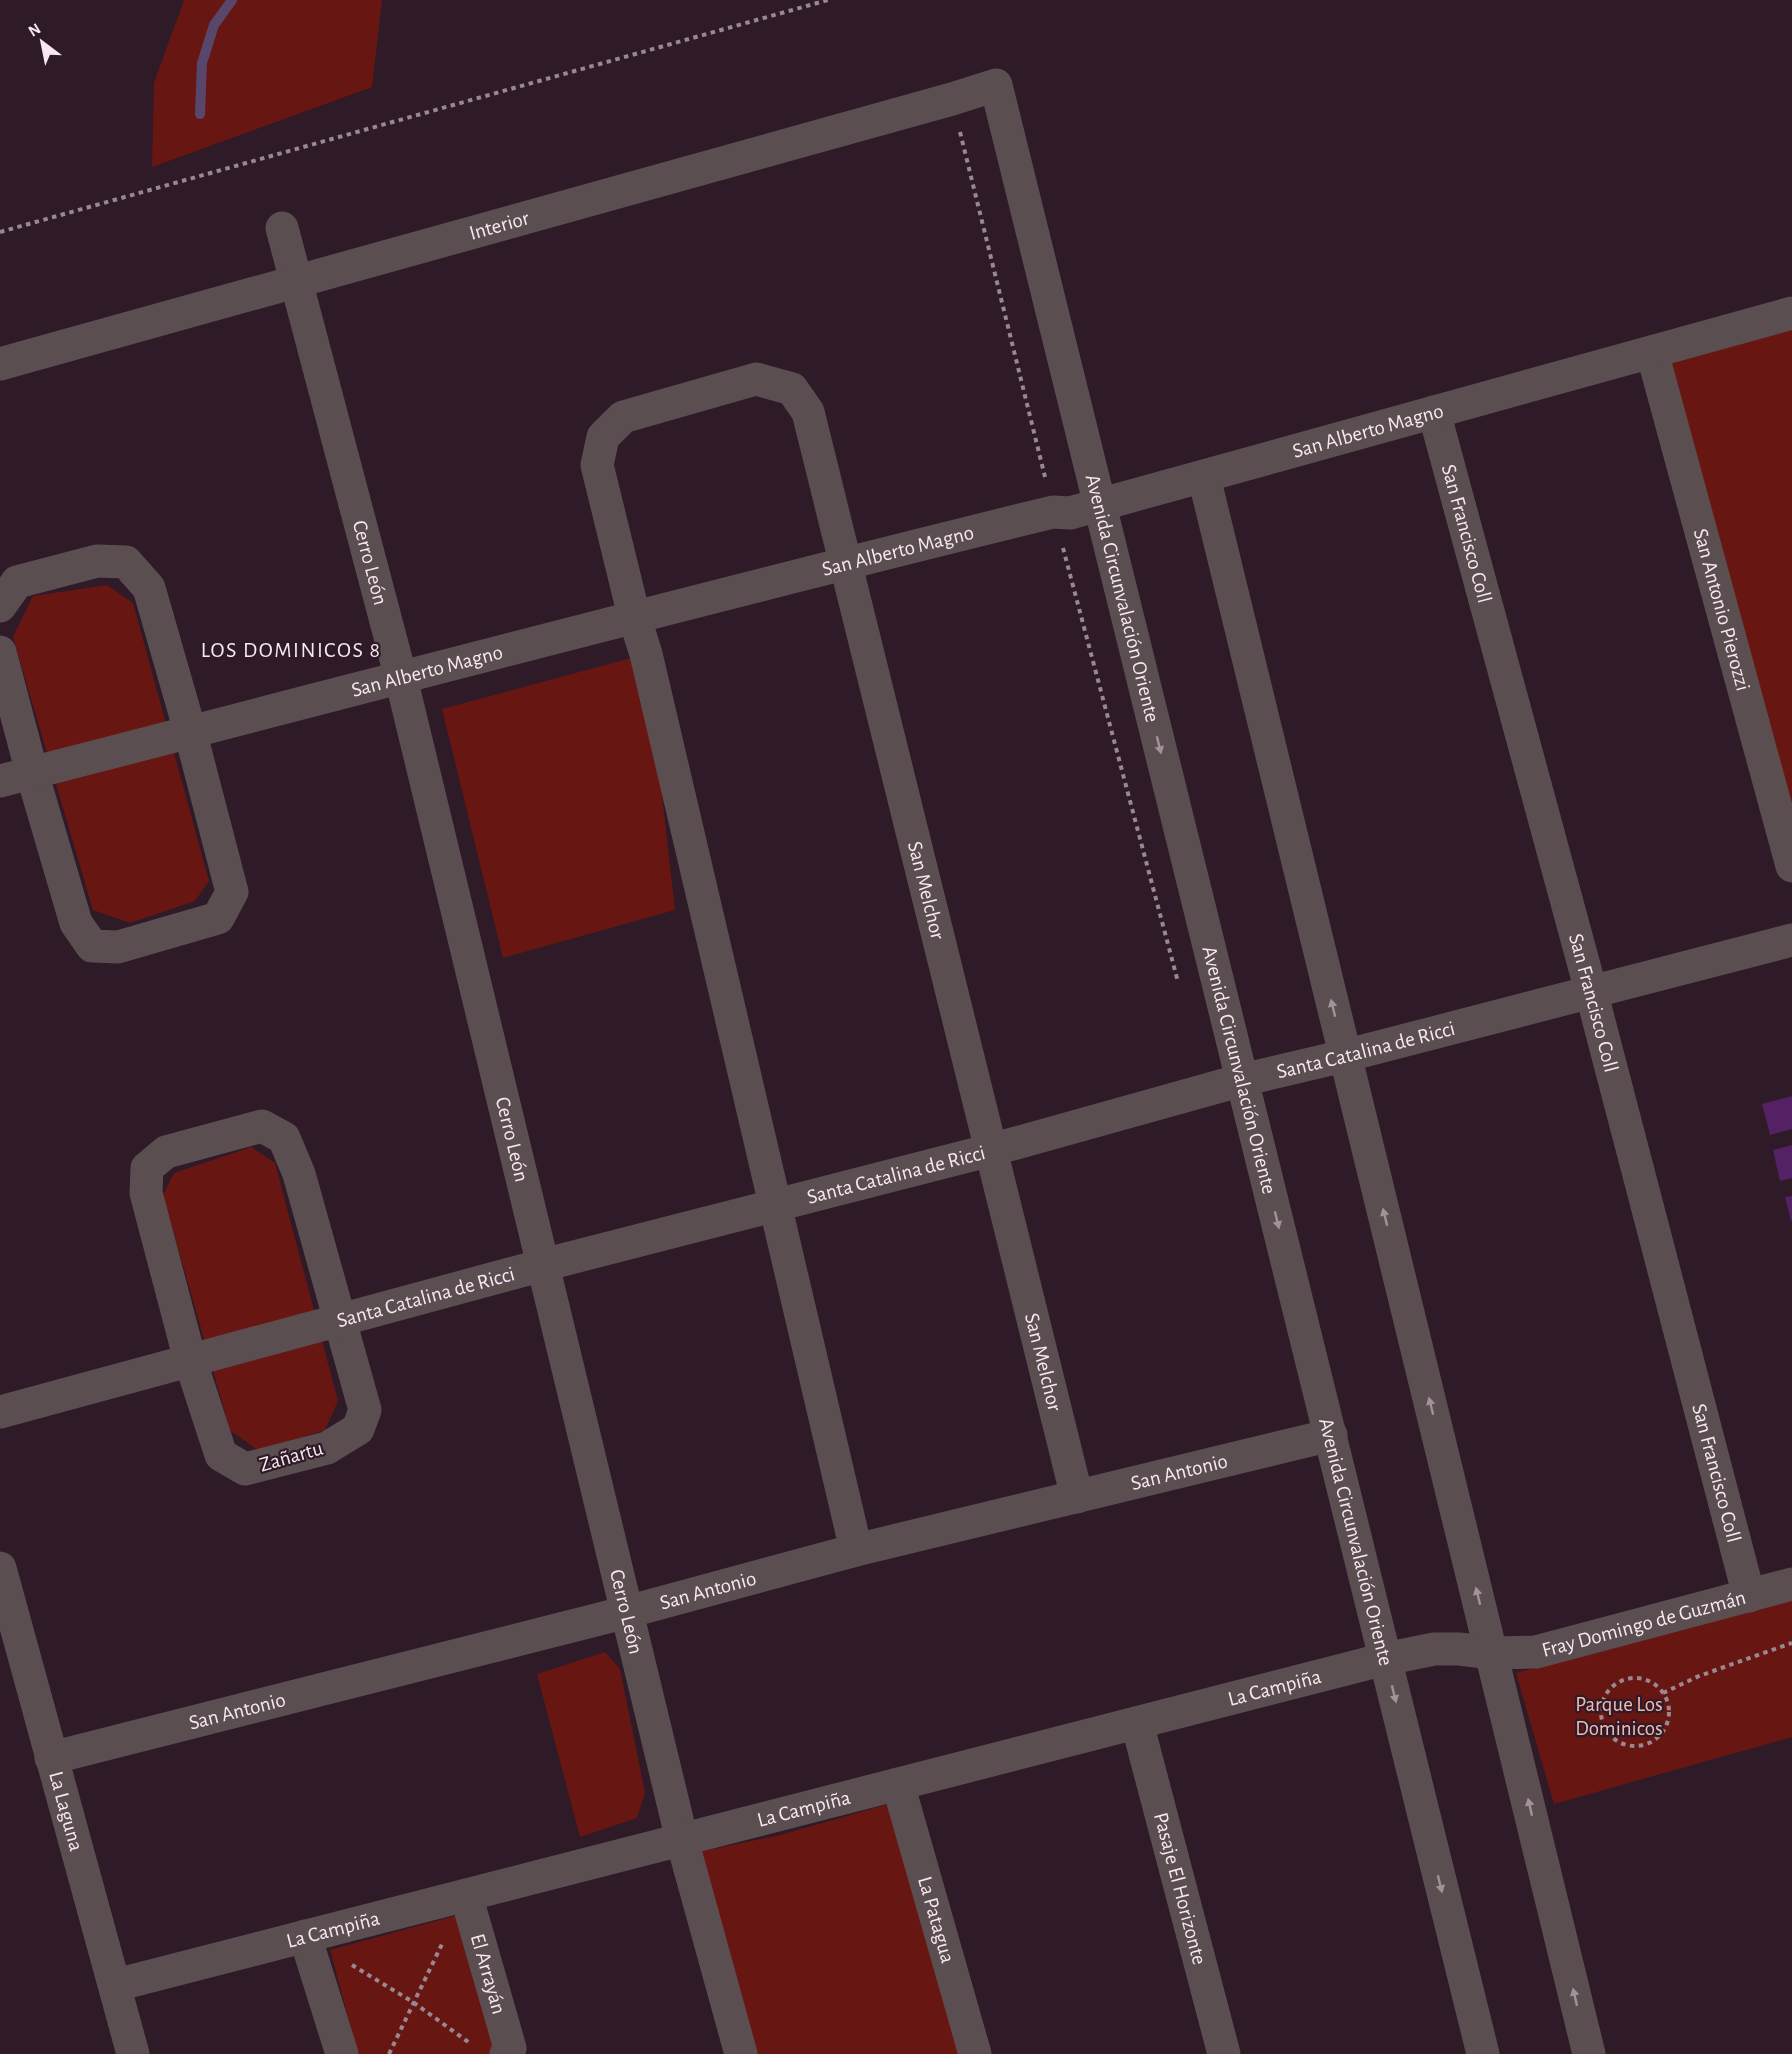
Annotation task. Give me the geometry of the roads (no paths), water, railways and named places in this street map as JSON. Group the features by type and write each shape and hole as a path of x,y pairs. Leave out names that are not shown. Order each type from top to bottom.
{"street":[{"name":"Interior","path":"0,364 996,85"},
{"name":"Avenida Circunvalación Oriente","path":"996,85 1483,2054"},
{"name":"Cerro León","path":"282,228 401,678 682,1840 741,2054"},
{"name":"San Alberto Magno","path":"0,781 845,563 1053,512 1070,513 1792,313"},
{"name":"San Antonio Pierozzi","path":"1652,352 1792,866"},
{"name":"San Melchor","path":"856,1550 645,654 597,465 603,437 623,417 756,379 792,389 808,412 1077,1497"},
{"name":"San Francisco Coll","path":"1434,412 1591,991 1749,1596"},
{"path":"1204,477 1589,2054"},
{"path":"0,606 17,582 97,561 126,562 149,588 190,731 232,892 218,918 118,947 92,946 76,923 32,773 0,652"},
{"name":"Santa Catalina de Ricci","path":"0,1412 543,1265 991,1150 1242,1080 1344,1056 1792,940"},
{"name":"Zañartu","path":"261,1126 284,1138 299,1174 365,1410 358,1429 327,1448 245,1469 222,1455 190,1360 146,1193 147,1168 166,1152 261,1126"},
{"name":"San Antonio","path":"51,1758 627,1612 856,1550 1331,1435"},
{"name":"La Laguna","path":"0,1568 116,1985 133,2054"},
{"name":"Fray Domingo de Guzmán","path":"1492,1653 1536,1652 1792,1584"},
{"name":"La Campiña","path":"116,1985 1385,1659 1434,1648 1492,1653"},
{"name":"Pasaje El Horizonte","path":"1137,1723 1224,2054"},
{"name":"La Patagua","path":"898,1784 975,2054"},
{"name":"El Arrayán","path":"466,1895 510,2048 491,2051"},
{"path":"305,1936 342,2054"}],"waterway":[{"path":"200,114 202,63 214,25 232,0"}],"district":[{"name":"LOS DOMINICOS 8","path":"291,649"}],"park label":[{"name":"Parque Los Dominicos","path":"1619,1716"}]}
